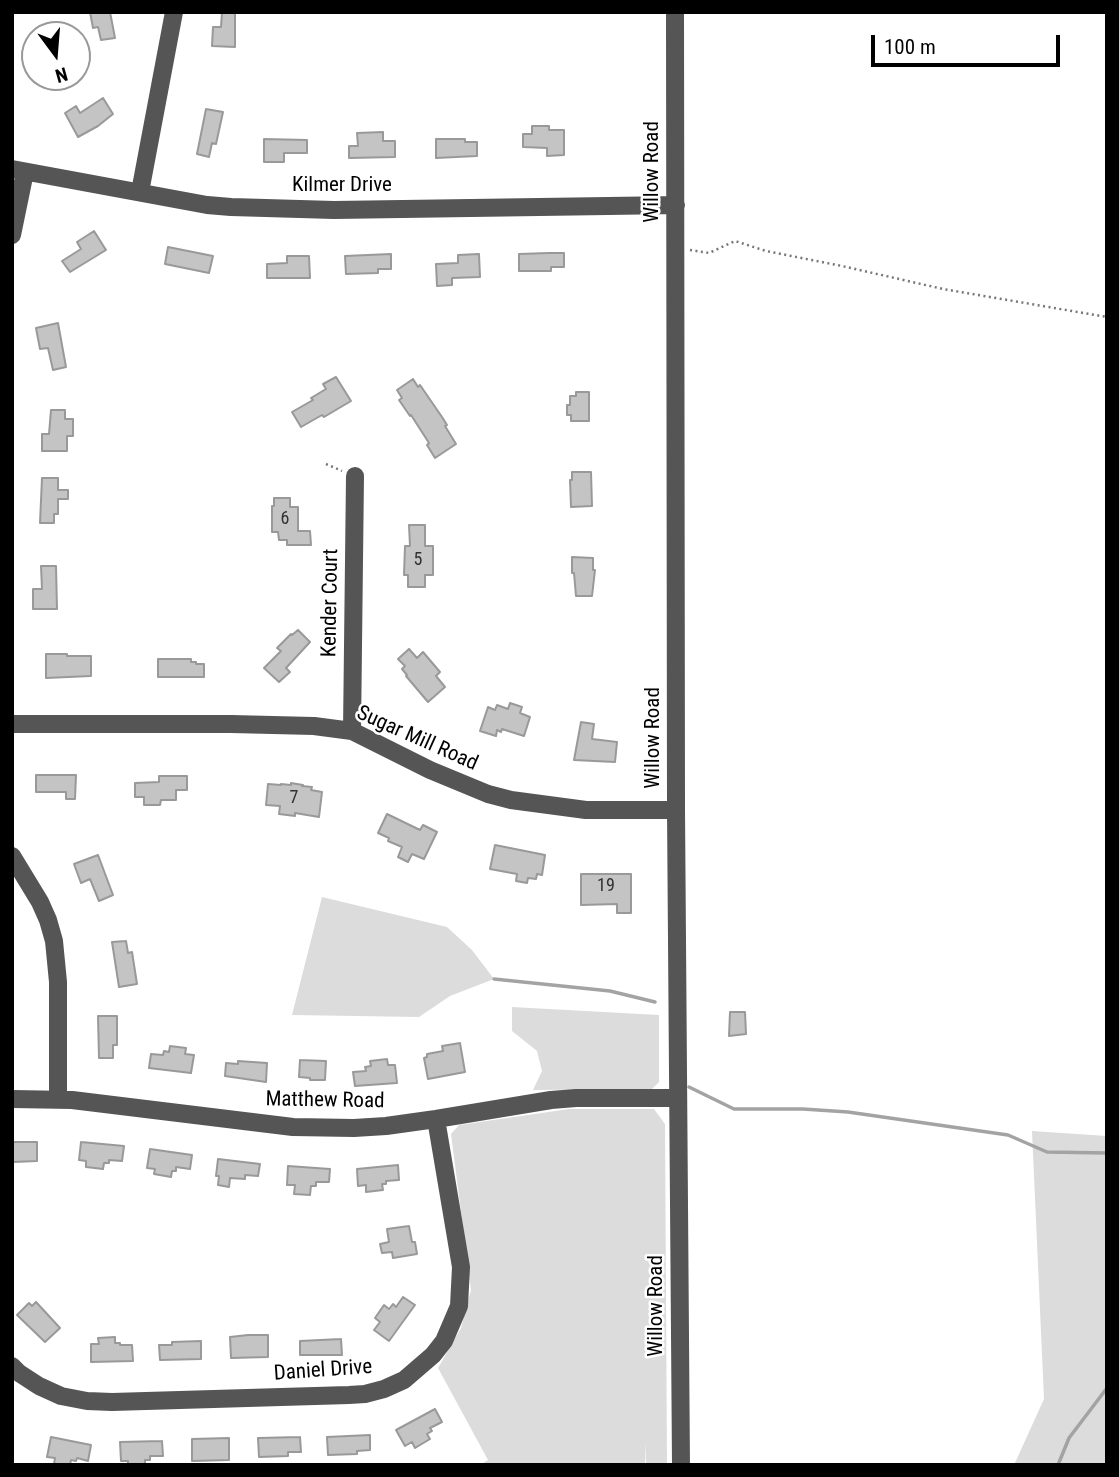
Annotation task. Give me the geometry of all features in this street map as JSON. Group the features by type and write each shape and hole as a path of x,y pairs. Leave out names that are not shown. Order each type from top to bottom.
{"street":[{"path":"140,192 174,12"},
{"name":"Willow Road","path":"676,12 676,810 681,1465"},
{"path":"12,235 19,170"},
{"name":"Kilmer Drive","path":"19,170 206,205 334,210 676,205"},
{"name":"Kender Court","path":"352,731 355,476"},
{"name":"Sugar Mill Road","path":"12,724 314,726 352,731 430,770 488,794 510,800 586,810 676,810"},
{"path":"12,856 40,902 54,942 58,982 58,1099"},
{"name":"Matthew Road","path":"12,1099 58,1099 293,1127 354,1128 436,1119 551,1100 678,1098"},
{"name":"Daniel Drive","path":"12,1366 39,1386 61,1396 112,1402 365,1394 404,1380 433,1355 444,1340 459,1306 461,1268 436,1119"}],"path":[{"path":"677,247 709,253 735,241 766,251 943,289 1107,317"}],"shaded area":[{"path":"322,897 447,927 472,950 494,979 450,996 419,1017 292,1015"},
{"path":"512,1007 659,1015 659,1082 652,1089 533,1090 542,1071 537,1051 512,1031"},
{"path":"569,1109 654,1109 665,1124 667,1465 646,1465 646,1442 645,1465 480,1465 488,1460 438,1368 461,1328 471,1290 451,1134 459,1125"},
{"path":"1032,1131 1107,1136 1107,1465 1014,1465 1044,1399"}],"building":[{"path":"90,12 110,12 115,38 101,40 98,27 93,28"},
{"path":"222,12 235,12 235,47 212,46 213,27 221,27"},
{"path":"103,98 113,114 78,137 65,113 76,106 80,113"},
{"path":"206,109 223,112 216,144 212,143 209,157 197,154"},
{"path":"532,126 549,126 549,130 564,130 564,155 547,156 547,148 523,147 523,134 532,134"},
{"path":"383,132 383,141 395,141 395,157 349,158 349,146 358,146 357,133"},
{"path":"264,139 307,140 307,153 284,153 284,162 264,162"},
{"path":"436,139 465,139 465,142 477,142 477,156 436,158"},
{"path":"94,231 106,250 70,272 62,261 81,249 77,242"},
{"path":"168,247 213,256 209,273 165,264"},
{"path":"564,253 564,267 551,267 551,271 519,271 519,254"},
{"path":"391,254 391,269 378,269 378,273 346,274 345,256"},
{"path":"479,254 480,277 452,278 452,285 437,286 436,264 458,263 458,255"},
{"path":"287,256 309,256 310,278 267,278 267,264 287,263"},
{"path":"58,323 66,367 53,370 48,348 40,349 36,328"},
{"path":"336,377 351,401 301,427 292,412 313,400 311,398 326,389 323,384"},
{"path":"413,379 442,417 456,444 435,458 427,445 429,443 399,400 402,398 397,390"},
{"path":"576,392 589,392 589,421 571,421 571,415 567,415 570,396 576,396"},
{"path":"51,410 65,410 65,419 73,419 73,436 67,436 67,451 42,451 42,434 49,434"},
{"path":"572,472 591,472 592,506 571,507"},
{"path":"42,478 58,478 58,490 68,490 68,499 58,499 58,514 54,514 54,523 40,523"},
{"path":"274,498 290,498 290,507 298,507 298,531 310,531 311,545 287,545 287,540 279,540 278,532 272,532"},
{"path":"409,525 425,525 425,546 433,546 433,575 425,575 425,587 408,587 408,575 404,575 405,546 410,546"},
{"path":"572,557 593,558 595,570 592,596 576,596"},
{"path":"41,566 56,566 57,609 33,609 33,589 42,589"},
{"path":"298,630 310,642 286,668 290,672 279,682 264,668 281,651 277,648"},
{"path":"409,649 417,658 423,652 440,672 436,676 445,687 428,702 406,676 402,669 405,666 398,659"},
{"path":"46,654 91,656 91,676 46,678"},
{"path":"158,659 191,659 191,662 196,664 204,664 204,677 158,677"},
{"path":"510,703 522,707 520,713 530,717 524,736 502,729 501,732 497,730 496,736 480,731 488,707 495,710 497,705 508,709"},
{"path":"581,722 594,724 592,739 617,742 615,762 574,760"},
{"path":"36,775 76,775 75,799 66,799 66,792 36,792"},
{"path":"159,776 187,776 187,790 176,790 176,800 161,800 160,805 144,805 144,797 135,797 135,783 159,782"},
{"path":"291,783 322,792 319,817 295,813 295,816 279,814 280,806 266,805 268,784"},
{"path":"387,814 420,830 423,825 437,832 424,859 412,854 408,862 398,857 402,847 378,833"},
{"path":"495,845 545,855 542,875 537,874 536,879 528,878 527,883 516,881 517,874 490,869"},
{"path":"98,855 113,895 99,901 90,879 81,883 74,864"},
{"path":"581,874 631,874 631,913 617,913 617,904 581,905"},
{"path":"126,941 128,953 132,952 137,984 119,987 112,942"},
{"path":"730,1012 745,1012 746,1034 729,1036"},
{"path":"98,1016 117,1016 117,1045 113,1045 113,1058 99,1058"},
{"path":"460,1043 465,1072 428,1079 424,1058 427,1054 443,1051 442,1046"},
{"path":"170,1046 186,1048 185,1054 194,1055 191,1073 149,1068 151,1054 163,1055 164,1051 169,1052"},
{"path":"387,1059 388,1065 395,1065 397,1083 355,1086 353,1072 366,1071 365,1067 371,1066 370,1061"},
{"path":"300,1060 326,1061 325,1080 299,1077"},
{"path":"238,1061 267,1063 266,1082 225,1076 226,1063 238,1064"},
{"path":"12,1142 37,1142 37,1161 13,1162"},
{"path":"81,1142 124,1146 122,1161 109,1160 109,1163 104,1163 103,1169 86,1167 86,1161 79,1160"},
{"path":"150,1149 192,1155 190,1169 176,1167 171,1177 154,1174 155,1169 147,1168"},
{"path":"218,1159 260,1164 258,1176 230,1178 229,1187 218,1185"},
{"path":"398,1165 399,1180 386,1181 386,1184 382,1184 383,1190 366,1192 366,1185 358,1186 357,1169"},
{"path":"288,1166 330,1169 329,1182 316,1182 316,1186 311,1186 310,1195 294,1194 295,1185 287,1185"},
{"path":"409,1226 417,1254 393,1258 392,1252 382,1253 380,1244 389,1242 387,1229"},
{"path":"403,1297 415,1305 389,1341 374,1330 380,1322 375,1318 384,1305 389,1309 393,1304 396,1307"},
{"path":"36,1302 60,1328 45,1342 17,1315 29,1303 32,1306"},
{"path":"268,1335 268,1357 231,1358 230,1337"},
{"path":"115,1337 115,1343 132,1345 133,1361 91,1362 91,1344 99,1344 98,1338"},
{"path":"341,1339 342,1355 300,1355 300,1341"},
{"path":"201,1341 201,1359 160,1360 159,1345"},
{"path":"435,1409 442,1422 430,1428 432,1431 427,1434 430,1439 415,1448 412,1442 405,1446 396,1430"},
{"path":"370,1435 370,1450 357,1451 357,1454 328,1455 327,1437"},
{"path":"51,1437 91,1445 88,1461 77,1458 76,1461 71,1460 70,1465 54,1464 55,1458 47,1457"},
{"path":"300,1437 301,1452 288,1452 288,1456 259,1457 258,1438"},
{"path":"229,1438 229,1460 192,1461 192,1439"},
{"path":"162,1441 163,1456 150,1456 150,1460 145,1460 145,1465 128,1465 128,1461 121,1461 120,1442"}],"waterway":[{"path":"494,979 610,991 655,1002"},
{"path":"689,1087 734,1109 848,1112 1008,1135 1047,1152 1107,1153"},
{"path":"1058,1465 1069,1438 1107,1388"}]}
